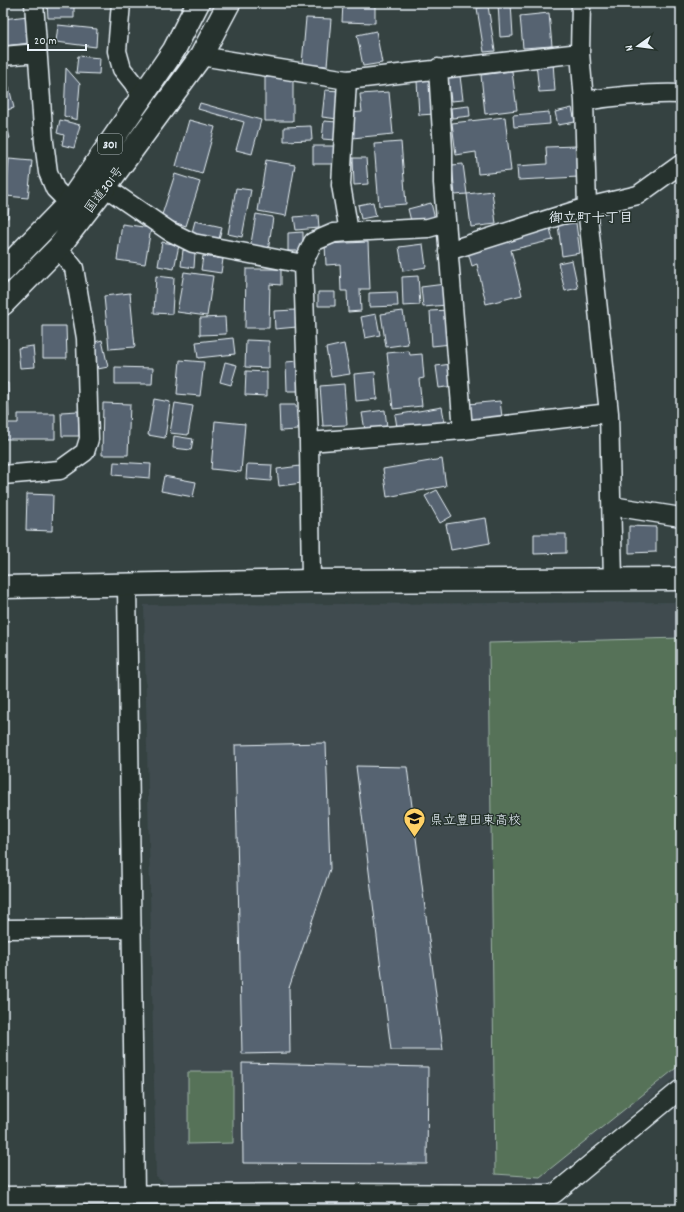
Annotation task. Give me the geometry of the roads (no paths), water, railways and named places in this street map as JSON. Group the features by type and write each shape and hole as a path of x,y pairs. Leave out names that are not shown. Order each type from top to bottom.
{"main road":[{"name":"国道301号","path":"3,271 69,203 174,50 198,3"},
{"name":"国道301号","path":"3,304 58,248 105,187 202,56 229,3"},
{"path":"3,587 312,581 681,579"}],"street":[{"path":"34,3 44,142 48,172 55,190 69,203"},
{"path":"121,3 117,51 122,69 134,84 142,98"},
{"path":"581,3 580,53 584,101 587,207 609,413 613,580"},
{"path":"3,56 37,53"},
{"path":"202,56 347,80 438,68 580,53"},
{"path":"438,68 443,150 443,183 463,430"},
{"path":"347,80 341,185 348,232"},
{"path":"584,101 607,97 664,93 681,94"},
{"path":"448,251 587,207 638,195 681,164"},
{"path":"105,187 169,231 193,242 303,264"},
{"path":"312,581 303,264 313,242 334,233 428,228 446,223"},
{"path":"3,475 60,470 85,452 89,439 86,338 74,268 58,248"},
{"path":"309,442 463,430 609,413"},
{"path":"612,506 681,517"},
{"path":"127,585 135,1195"},
{"path":"3,929 132,928"},
{"path":"3,1196 135,1195 298,1201 554,1194 681,1089"}],"place":[{"name":"県立豊田東高校","path":"415,838"}],"district":[{"name":"御立町十丁目","path":"591,217"}]}
